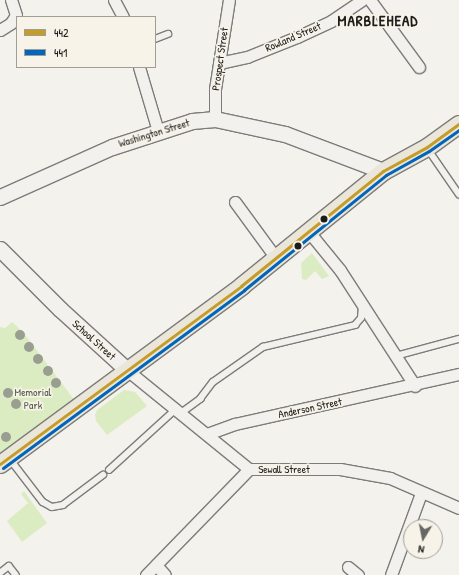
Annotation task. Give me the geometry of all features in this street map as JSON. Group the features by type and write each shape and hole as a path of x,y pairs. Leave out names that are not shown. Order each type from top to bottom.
{"main road":[{"name":"Washington Street","path":"0,197 72,162 158,131 192,121 215,119 285,134 382,171"},
{"path":"4,460 276,258 382,171 427,147 459,124"},
{"name":"School Street","path":"2,255 127,370"}],"street":[{"path":"0,30 11,23 16,15 11,0"},
{"path":"114,0 122,16"},
{"name":"Prospect Street","path":"215,119 215,89 229,0"},
{"name":"Rowland Street","path":"219,63 247,57 297,37 331,21 362,0"},
{"path":"370,0 419,67"},
{"path":"139,68 158,131"},
{"path":"235,202 276,258"},
{"path":"309,232 340,270 415,386"},
{"name":"School Street","path":"127,370 249,469"},
{"name":"Anderson Street","path":"207,434 235,424 415,386 459,374"},
{"name":"Sewall Street","path":"146,575 249,469 340,469 390,478 421,493 459,508"},
{"path":"391,575 421,493"},
{"path":"156,565 165,575"},
{"path":"348,567 358,575"}],"lane":[{"path":"156,39 168,34"},
{"path":"427,147 459,194"},
{"path":"109,470 178,411 200,399 213,382 263,347 355,325 361,318 362,303"},
{"path":"396,356 459,339"},
{"path":"4,460 43,502 52,507 63,505 103,475"},
{"path":"0,573 9,566 16,575"}],"green space":[{"path":"312,253 329,276 322,279 315,271 306,280 302,279 301,263"},
{"name":"Memorial Park","path":"12,322 23,332 79,406 0,464 0,327 5,328"},
{"path":"124,390 135,392 147,406 107,435 96,421 95,415 97,410"},
{"path":"24,491 47,523 22,542 7,521 28,503 21,494"}],"transit line":[{"name":"442","path":"0,464 241,286 383,171 427,147 459,124"},
{"name":"441","path":"3,468 244,290 386,175 429,151 459,130"}],"district":[{"name":"MARBLEHEAD","path":"378,21"}]}
